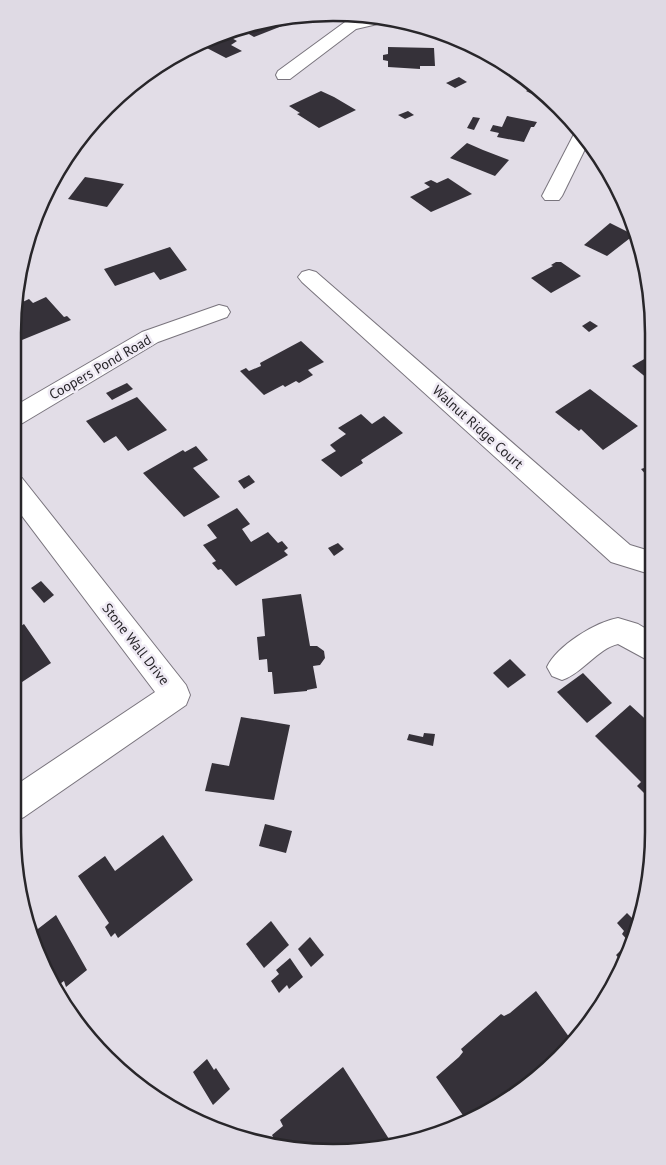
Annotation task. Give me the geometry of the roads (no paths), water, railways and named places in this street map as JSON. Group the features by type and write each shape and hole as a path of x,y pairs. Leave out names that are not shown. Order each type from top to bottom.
{"street":[{"path":"284,74 351,26 364,23"},
{"path":"552,196 579,142"},
{"name":"Walnut Ridge Court","path":"309,277 621,554 645,562"},
{"name":"Coopers Pond Road","path":"21,413 150,337 219,312"},
{"name":"Stone Wall Drive","path":"21,495 176,695 21,800"},
{"path":"562,667 604,636 617,631 637,637 645,644"}]}
